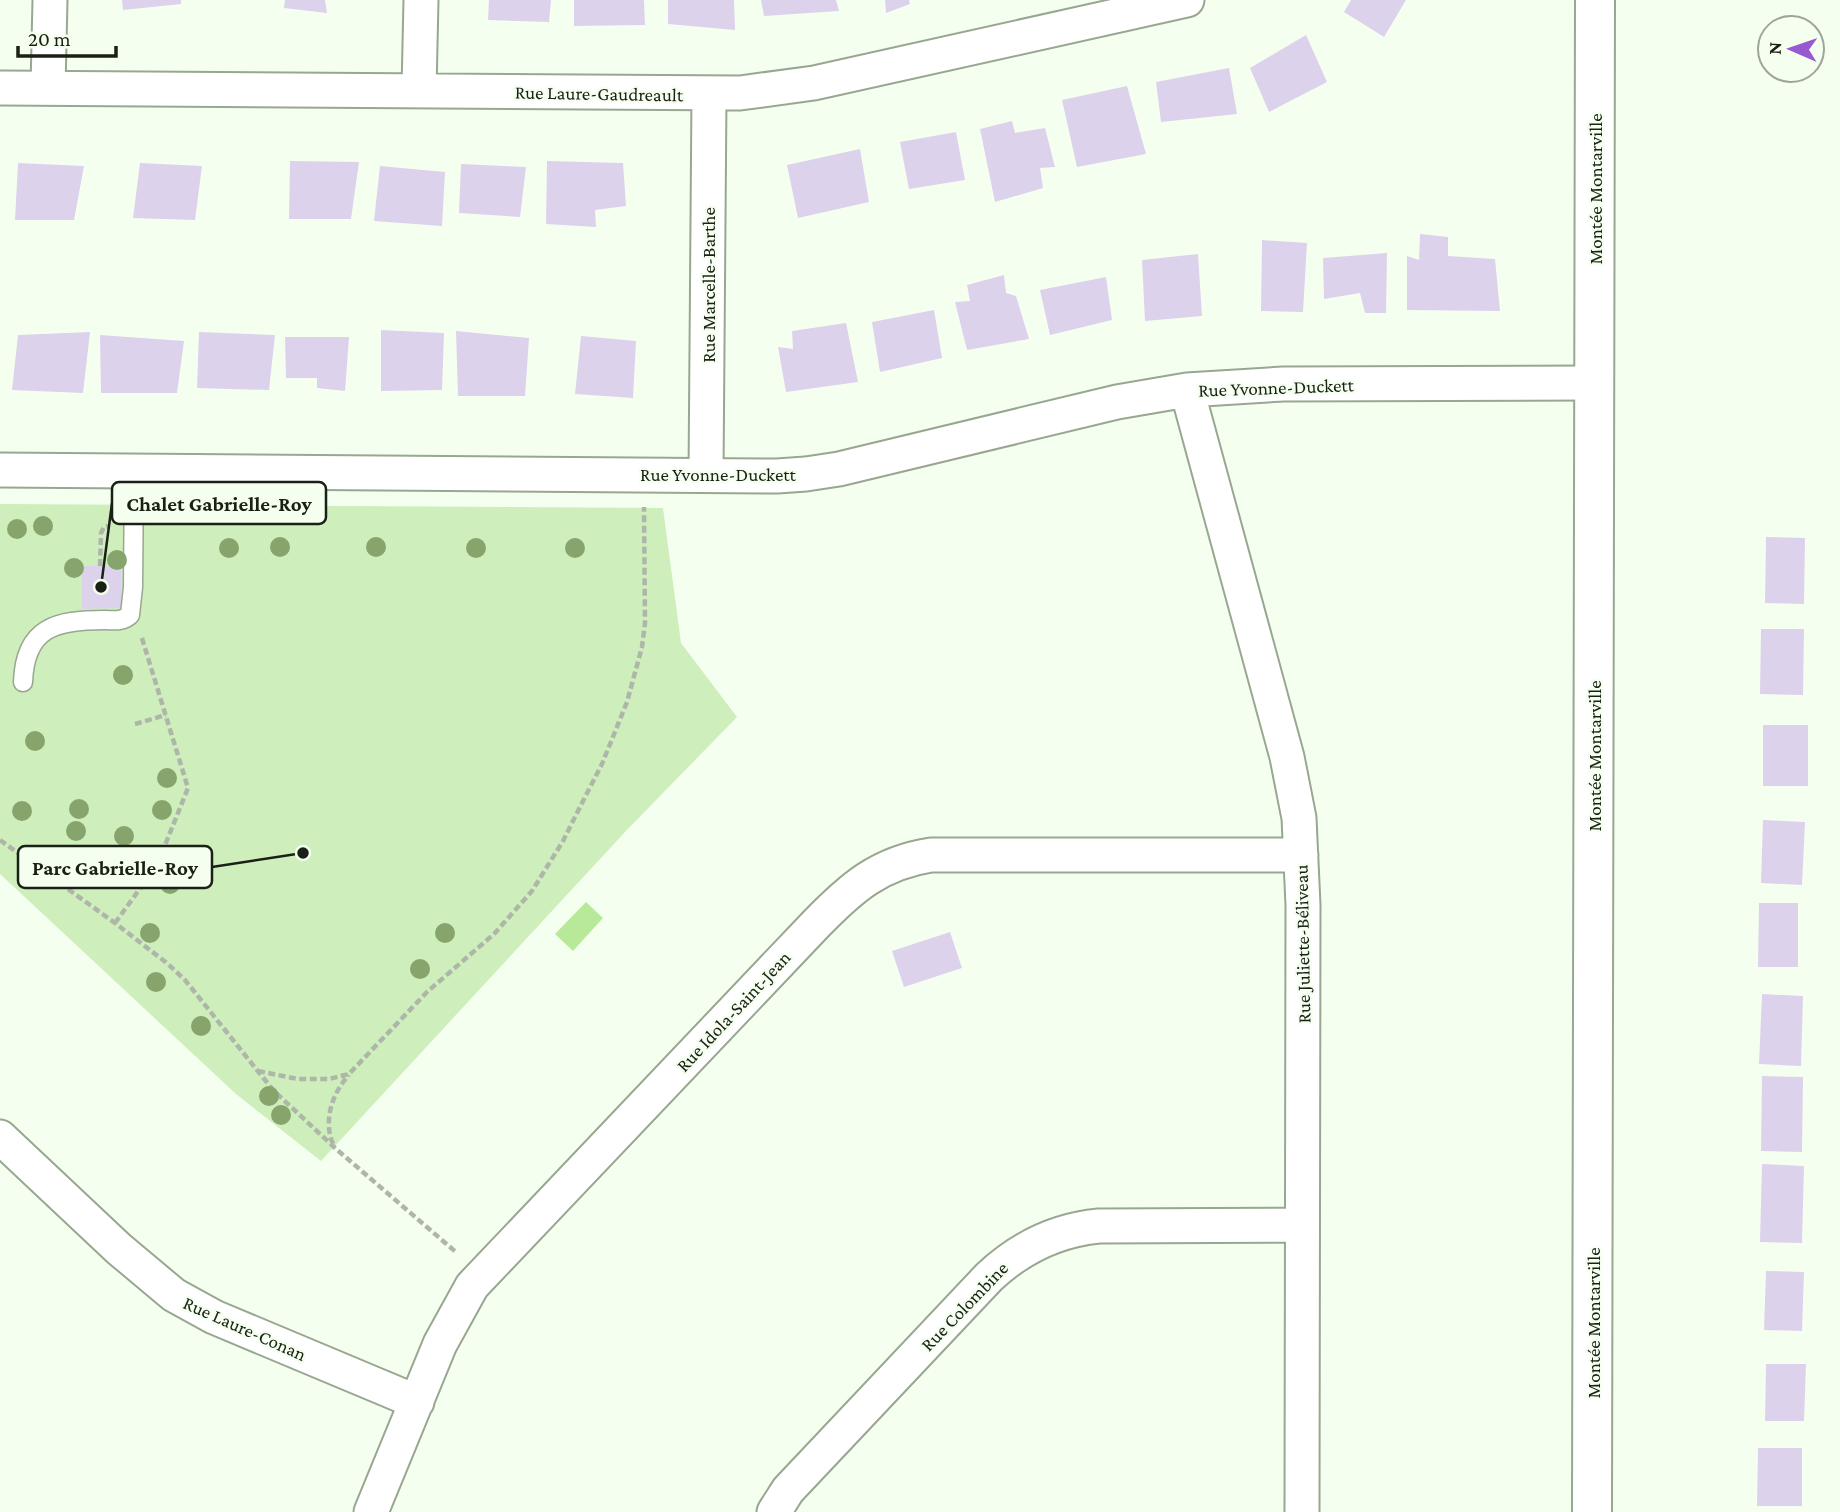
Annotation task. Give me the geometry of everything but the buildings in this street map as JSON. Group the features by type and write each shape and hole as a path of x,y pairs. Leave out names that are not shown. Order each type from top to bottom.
{"street":[{"path":"48,88 50,0"},
{"path":"419,90 421,0"},
{"name":"Rue Laure-Gaudreault","path":"0,88 709,94 765,91 814,83 1187,0"},
{"name":"Montée Montarville","path":"1592,1512 1595,0"},
{"name":"Rue Marcelle-Barthe","path":"706,475 709,94"},
{"name":"Rue Yvonne-Duckett","path":"0,470 764,477 821,472 1116,402 1187,390 1283,384 1595,383"},
{"name":"Rue Juliette-Béliveau","path":"1187,390 1292,776 1299,818 1304,990 1301,1512"},
{"name":"Rue Idola-Saint-Jean","path":"371,1512 448,1327 482,1274 857,884 906,860 947,855 1301,855"},
{"name":"Rue Laure-Conan","path":"0,1138 139,1267 186,1303 417,1402"},
{"name":"Rue Colombine","path":"774,1512 788,1490 980,1287 1007,1261 1026,1249 1068,1232 1099,1226 1302,1225"}],"lane":[{"path":"23,682 27,650 46,630 74,622 120,621 127,618 132,610 134,471"}],"path":[{"path":"335,1148 329,1129 332,1102 342,1082 427,992 494,934 532,891 563,841 602,764 627,702 642,647 645,599 644,474"},
{"path":"115,923 157,864 188,789 132,610"},
{"path":"135,724 166,715"},
{"path":"0,840 115,923 185,980 273,1090 335,1148 482,1274"},
{"path":"258,1071 305,1079 329,1079 349,1074"}],"shaded area":[{"path":"0,504 663,508 681,643 737,717 625,832 321,1161 236,1094 0,874"},
{"path":"586,902 603,918 573,951 555,934"}],"place":[{"name":"Chalet Gabrielle-Roy","path":"101,587"},
{"name":"Parc Gabrielle-Roy","path":"303,853"}]}
